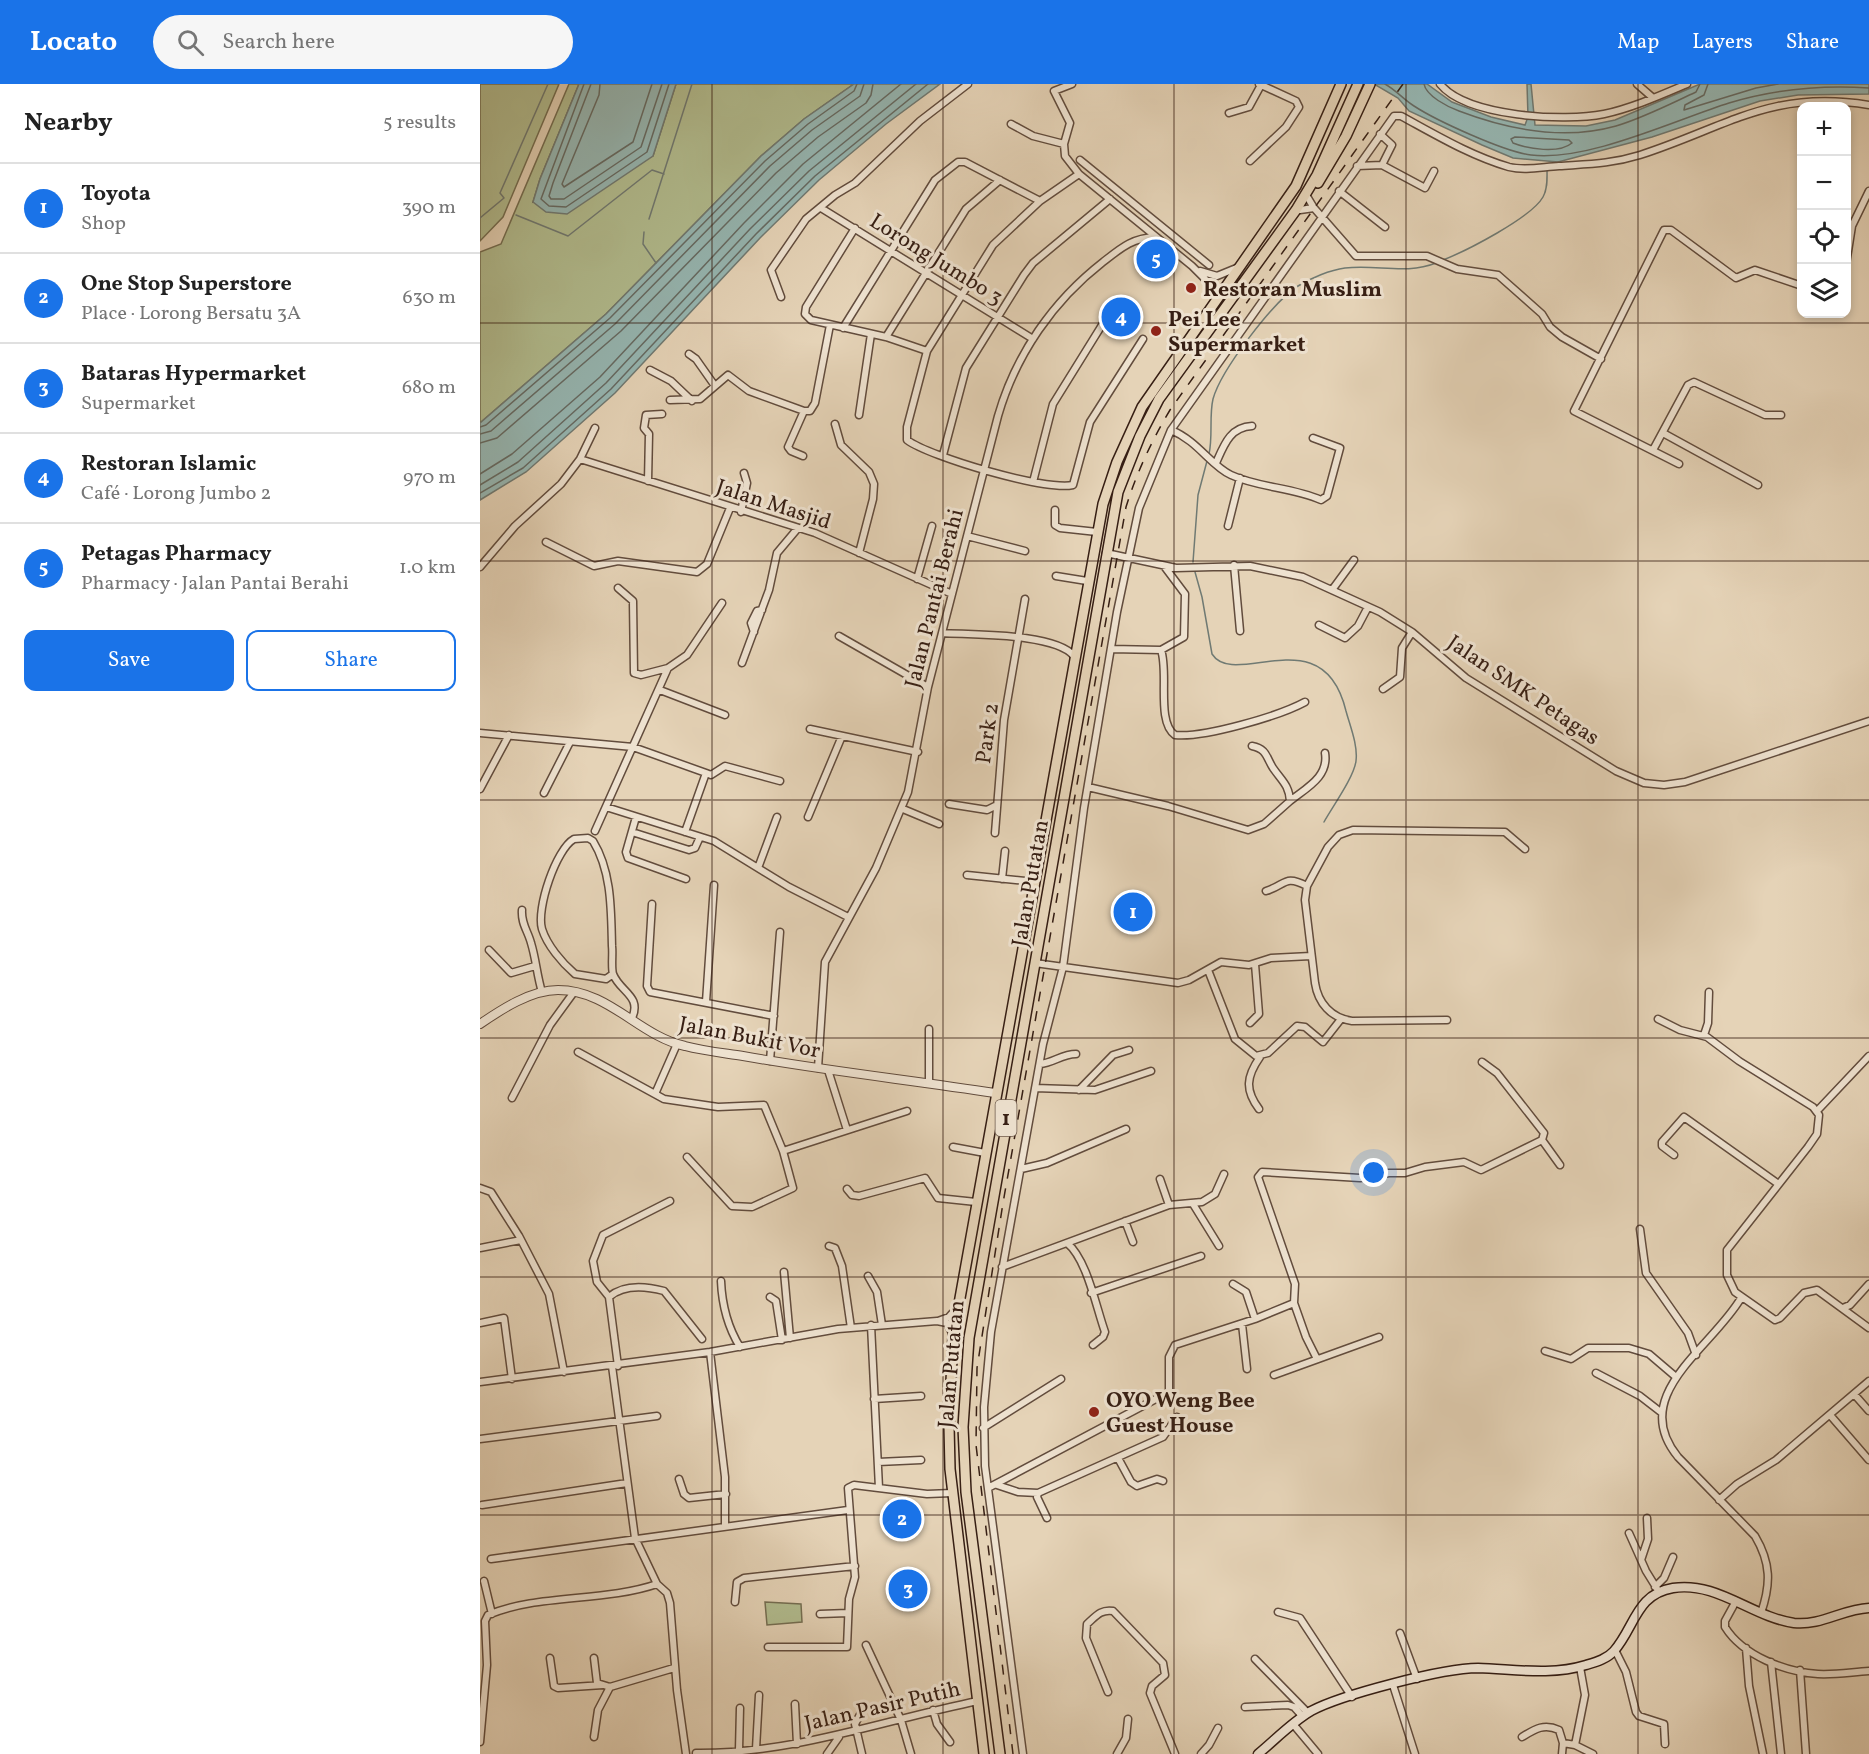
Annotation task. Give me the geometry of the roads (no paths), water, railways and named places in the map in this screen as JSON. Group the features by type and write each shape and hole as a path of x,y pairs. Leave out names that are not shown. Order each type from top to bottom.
{"highway":[{"name":"Jalan Putatan","path":"984,1754 952,1493 949,1426 953,1337 1097,532 1103,504 1117,462 1142,408 1296,186 1341,84"},
{"name":"Jalan Putatan","path":"1000,1754 966,1492 963,1436 966,1376 973,1309 1118,492 1151,413 1309,189 1342,134 1358,84"},
{"path":"1289,220 1308,198 1370,84"},
{"path":"1026,930 1041,932"},
{"path":"995,1096 1009,1101"},
{"path":"951,1375 966,1376"},
{"path":"978,1701 990,1687"}],"main road":[{"path":"1258,1754 1306,1715 1393,1684 1466,1669 1554,1671 1600,1661 1615,1650 1637,1610 1657,1589 1697,1588 1794,1623 1808,1623 1869,1608"}],"street":[{"path":"781,297 771,270 800,225 835,195 855,183 933,109 968,84"},
{"path":"1049,84 1070,118 1070,127 1064,144 1065,156 1081,176 1155,237 1205,274 1217,276 1239,267"},
{"path":"1054,91 1071,84"},
{"path":"1229,113 1249,106 1260,84 1296,101 1299,107 1286,126 1250,161"},
{"path":"1440,84 1449,93 1479,106 1539,115 1598,115 1687,84"},
{"path":"1637,84 1652,97"},
{"path":"1023,1754 988,1488 983,1428 991,1332 1035,1088 1063,967 1088,787 1139,508 1171,430 1357,166 1391,119 1397,115 1452,144 1509,167 1539,168 1599,165 1640,155 1750,112 1784,103 1825,101 1869,105"},
{"path":"1011,124 1033,136 1064,144"},
{"path":"1380,134 1392,145 1382,165"},
{"path":"1080,160 1209,265"},
{"path":"843,328 935,180 958,162 965,162 1040,201"},
{"path":"1357,166 1382,165 1425,188 1434,171"},
{"path":"1091,170 1040,201 998,239 927,351 907,436 911,443 984,471 1033,482 1067,486 1075,483 1090,422 1143,339"},
{"path":"886,337 966,209 1000,180"},
{"path":"1340,191 1385,227"},
{"path":"1851,232 1869,191"},
{"path":"1308,198 1314,208 1359,257 1423,256 1465,271 1502,276 1545,318 1550,327 1562,337 1601,359"},
{"path":"943,455 964,374 997,318 1033,263 1110,199"},
{"path":"1861,206 1869,207"},
{"name":"Lorong Jumbo 3","path":"821,208 1033,339"},
{"path":"1300,210 1314,208"},
{"path":"855,228 805,311 811,320 886,337 927,351"},
{"path":"1678,464 1574,411 1666,229 1736,278 1755,270 1797,284"},
{"name":"Jalan Pantai Berahi","path":"818,1068 825,962 876,868 903,809 918,752 928,687 1007,389 1033,339 1068,291 1129,241 1155,237"},
{"path":"1192,266 1220,294"},
{"path":"1033,482 1053,404 1107,317"},
{"path":"670,400 700,399 731,375 749,391 804,411 813,409 830,325"},
{"path":"859,415 871,334"},
{"path":"688,354 696,359 715,386"},
{"path":"650,370 671,381 692,400"},
{"path":"1653,450 1688,386 1694,382 1765,415 1781,416"},
{"path":"804,411 788,447 791,451 804,456"},
{"path":"648,481 649,434 644,428 646,415 662,414"},
{"path":"835,424 841,445 869,472 874,484 873,499 858,553"},
{"path":"1216,463 1230,436 1239,428 1252,426"},
{"path":"480,567 515,526 556,489 580,459 595,428"},
{"path":"1171,430 1188,438 1227,473 1279,486 1321,500 1327,496 1340,448 1313,438"},
{"path":"1663,433 1758,486"},
{"name":"Jalan Masjid","path":"580,459 741,512 798,528 952,594"},
{"path":"741,512 747,483 744,473"},
{"path":"1228,526 1240,478"},
{"path":"546,543 592,566 610,562 697,572 707,564 730,508"},
{"path":"1055,510 1055,525 1060,528 1097,532"},
{"path":"917,579 932,526"},
{"path":"742,663 754,632 751,623 757,611 762,610 777,554 798,528"},
{"path":"968,536 1025,551"},
{"name":"Jalan SMK Petagas","path":"1106,553 1164,566 1234,565 1286,572 1332,591 1368,607 1412,633 1466,678 1530,720 1616,771 1644,783 1664,785 1685,782 1869,721"},
{"path":"1332,591 1354,560"},
{"path":"1234,565 1240,631"},
{"path":"1112,649 1161,650 1184,637 1185,594 1164,566"},
{"path":"1056,576 1087,581"},
{"path":"618,588 633,601 633,674 641,675 668,668 687,655 722,603"},
{"name":"Park 2","path":"995,833 995,806 1004,720 1025,599"},
{"path":"1319,625 1345,638 1358,626 1368,607"},
{"path":"942,633 1020,638 1061,645 1077,639"},
{"path":"1383,689 1400,677 1402,648 1412,633"},
{"path":"839,636 928,687"},
{"path":"1061,645 1074,656"},
{"path":"1161,650 1165,670 1167,723 1175,735 1224,729 1290,709 1305,702"},
{"path":"595,831 668,668"},
{"path":"660,690 725,715"},
{"path":"810,729 918,752"},
{"path":"480,733 633,747 711,775 725,766 780,782"},
{"path":"480,789 509,735"},
{"path":"808,817 842,736"},
{"path":"544,793 570,742"},
{"path":"1252,747 1267,754 1275,771 1286,782 1290,801"},
{"path":"1088,787 1168,806 1248,830 1264,824 1321,775 1326,766 1325,753"},
{"path":"685,832 706,773"},
{"path":"949,804 987,810 995,806"},
{"path":"606,807 700,837 726,848 848,917"},
{"path":"903,809 939,824"},
{"path":"636,817 626,852 628,858 686,879"},
{"path":"758,868 777,817"},
{"path":"1447,1020 1341,1019 1325,1007 1317,996 1311,956 1304,896 1307,886 1335,837 1353,830 1505,832 1524,849"},
{"path":"632,832 689,850 695,848 700,837"},
{"path":"613,974 603,979 575,974 553,950 542,930 541,912 550,880 563,851 574,839 588,838 593,841 608,882 611,896 613,974 634,999 635,1008 632,1018"},
{"path":"1002,879 1005,850"},
{"path":"967,875 1035,882"},
{"path":"1266,891 1287,880 1294,880 1307,886"},
{"path":"706,1002 714,885"},
{"path":"652,904 648,989 657,995 774,1016"},
{"path":"522,910 522,919 532,945 534,966 542,992"},
{"path":"770,1061 780,932"},
{"path":"489,950 511,973 534,966"},
{"path":"1035,963 1178,983 1227,961 1240,965 1255,964 1271,958 1311,956"},
{"path":"1250,1023 1259,1014 1255,964"},
{"path":"1208,970 1235,1039 1251,1054 1260,1058"},
{"name":"Jalan Bukit Vor","path":"480,1024 504,1009 542,992 574,992 602,1000 677,1044 828,1070 929,1083 995,1096"},
{"path":"512,1098 554,1018 574,992"},
{"path":"1704,1035 1708,1023 1709,992"},
{"path":"1259,1109 1249,1093 1248,1082 1260,1058 1297,1026 1305,1027 1323,1041 1341,1019"},
{"path":"1658,1019 1680,1030 1704,1035 1817,1111 1819,1120 1817,1134 1727,1250 1727,1275 1741,1298 1758,1306 1775,1320 1780,1318 1809,1290 1817,1290 1869,1328"},
{"path":"929,1029 929,1083"},
{"path":"655,1094 677,1044"},
{"path":"1078,1090 1113,1055 1129,1050"},
{"path":"578,1052 655,1094 696,1105 725,1107 764,1105 783,1151 793,1188 752,1207 732,1206 687,1157"},
{"path":"1040,1064 1052,1062 1060,1056 1076,1054"},
{"path":"1817,1111 1869,1056"},
{"path":"1317,1359 1306,1338 1294,1303 1295,1284 1268,1212 1258,1177 1262,1172 1360,1178 1405,1173 1425,1167 1464,1162 1481,1170 1542,1140 1544,1132 1497,1073 1482,1062"},
{"path":"828,1070 847,1130"},
{"path":"1035,1088 1101,1089 1151,1071"},
{"path":"783,1151 907,1112"},
{"path":"1674,1155 1662,1146 1662,1142 1684,1117 1777,1183"},
{"path":"1021,1169 1047,1162 1126,1129"},
{"path":"1542,1140 1560,1165"},
{"path":"953,1147 985,1153"},
{"path":"1002,1268 1169,1205 1193,1204 1215,1194 1224,1174"},
{"path":"847,1189 852,1195 859,1196 925,1178 938,1198 976,1202"},
{"path":"1160,1179 1169,1205"},
{"path":"480,1188 491,1192 521,1240 549,1294 564,1372"},
{"path":"670,1201 603,1235 593,1261 597,1282 609,1297 618,1419 635,1538 657,1584 667,1593 670,1603 674,1668 682,1734 692,1753"},
{"path":"1193,1204 1219,1246"},
{"path":"1125,1221 1133,1242"},
{"path":"1640,1229 1646,1273 1688,1333 1696,1354"},
{"path":"480,1248 521,1240"},
{"path":"1066,1243 1076,1250 1105,1332 1103,1337 1093,1345"},
{"path":"829,1246 835,1248 842,1266 851,1328"},
{"path":"1091,1293 1201,1256"},
{"path":"784,1272 790,1338"},
{"path":"868,1276 877,1292 882,1324"},
{"path":"721,1281 722,1302 730,1329 740,1347"},
{"path":"1233,1284 1245,1292 1255,1319"},
{"path":"1843,1308 1850,1305 1869,1284"},
{"path":"609,1297 616,1291 628,1287 664,1291 702,1338"},
{"path":"770,1296 776,1302 782,1340"},
{"path":"1741,1298 1731,1315 1668,1389 1661,1426 1667,1443 1755,1536 1767,1558 1769,1588 1761,1613"},
{"path":"988,1488 1169,1392 1169,1357 1175,1346 1242,1324 1294,1303"},
{"path":"480,1382 615,1366 871,1325 938,1321 949,1317 957,1308"},
{"path":"480,1323 504,1318 512,1379"},
{"path":"938,1321 950,1326 953,1337"},
{"path":"1242,1324 1247,1369"},
{"path":"871,1325 879,1488"},
{"path":"1274,1375 1379,1338"},
{"path":"1545,1351 1571,1359 1588,1348 1629,1348 1649,1354 1676,1377"},
{"path":"710,1352 726,1494 725,1526"},
{"path":"1596,1373 1640,1396 1662,1413"},
{"path":"983,1428 1061,1379"},
{"path":"1719,1500 1737,1484 1776,1460 1869,1382"},
{"path":"1854,1394 1869,1411"},
{"path":"874,1399 921,1396"},
{"path":"1830,1415 1869,1460"},
{"path":"480,1439 618,1419 657,1416"},
{"path":"997,1485 1018,1492 1038,1493 1163,1437 1176,1417"},
{"path":"1118,1458 1131,1482 1137,1485 1157,1479 1162,1481"},
{"path":"878,1462 921,1460"},
{"path":"679,1479 684,1494 689,1498 726,1494"},
{"path":"482,1505 627,1483"},
{"path":"768,1647 847,1647 848,1613 855,1577 848,1488 854,1485 927,1494 952,1493"},
{"path":"1038,1493 1037,1497 1047,1518"},
{"path":"491,1559 848,1510"},
{"path":"1641,1560 1648,1539 1647,1518"},
{"path":"1629,1533 1657,1589 1673,1557"},
{"path":"735,1602 734,1587 744,1578 855,1566"},
{"path":"480,1742 489,1616 484,1581"},
{"path":"489,1616 535,1605 637,1591 657,1584"},
{"path":"1736,1601 1725,1621 1725,1627 1746,1648 1771,1662 1820,1674 1869,1671"},
{"path":"1108,1692 1086,1638 1087,1624 1100,1612 1107,1610 1113,1611 1163,1663 1165,1675 1152,1686 1150,1693 1175,1754"},
{"path":"1278,1612 1300,1618 1352,1697"},
{"path":"820,1614 848,1613"},
{"path":"1400,1633 1417,1679"},
{"path":"866,1645 901,1720 911,1754"},
{"path":"1746,1648 1749,1686 1763,1754"},
{"path":"1615,1650 1626,1672 1636,1712 1639,1716 1664,1725 1665,1744"},
{"path":"550,1658 554,1686 558,1688 607,1686 674,1668"},
{"path":"594,1658 597,1683 607,1686"},
{"path":"1255,1659 1306,1715"},
{"path":"1771,1662 1781,1754"},
{"path":"1575,1745 1585,1695 1580,1667"},
{"path":"1800,1670 1806,1754"},
{"path":"1393,1684 1415,1754"},
{"path":"594,1737 598,1710 607,1686"},
{"path":"756,1749 759,1695"},
{"name":"Jalan Pasir Putih","path":"692,1753 756,1749 780,1750 797,1744 839,1737 933,1710 978,1701"},
{"path":"795,1704 797,1744"},
{"path":"1245,1707 1288,1705 1306,1715"},
{"path":"862,1754 855,1718 864,1707"},
{"path":"739,1750 740,1708"},
{"path":"933,1710 937,1724 950,1742"},
{"path":"1117,1754 1126,1738 1128,1719"},
{"path":"1293,1724 1318,1754"},
{"path":"1522,1737 1543,1726 1550,1726 1559,1730 1563,1743 1562,1754"},
{"path":"1201,1754 1218,1728"},
{"path":"820,1740 828,1753 839,1737"},
{"path":"1563,1743 1575,1745 1593,1754"},
{"name":"Jalan Pasir Putih","path":"714,1754 722,1752"}],"water":[{"path":"579,84 676,84 653,156 567,214 546,212 533,202 540,179"},
{"path":"854,84 940,84 886,124 819,180 760,238 615,393 526,472 480,500 480,423 606,314 761,156 804,119"},
{"path":"1374,84 1427,84 1452,102 1491,117 1525,125 1528,117 1527,84 1531,84 1535,125 1586,126 1615,120 1700,84 1869,84 1869,94 1798,95 1760,101 1652,137 1558,162 1513,158 1482,145 1409,111 1398,98"}],"waterway":[{"path":"480,218 504,198 500,193 548,84"},
{"path":"649,219 692,84"},
{"path":"1443,260 1497,233 1526,214 1543,197 1546,190 1547,169"},
{"path":"516,215 568,236 652,170 664,174"},
{"path":"644,232 643,244 656,263"},
{"path":"1209,454 1212,406 1218,386 1249,338 1287,294 1309,280 1339,269 1357,267 1402,269 1436,263"},
{"path":"1193,562 1198,495 1207,461"},
{"path":"1195,572 1212,654 1223,663 1239,665 1279,660 1300,661 1319,667 1335,683 1353,736 1356,761 1347,783 1324,822"}],"railway":[{"path":"1013,1754 976,1445 977,1368 1003,1203 1126,507 1145,457 1170,410 1403,84"}],"place":[{"name":"Petagas Pharmacy","path":"1156,259"},
{"name":"Restoran Muslim","path":"1191,288"},
{"name":"Restoran Islamic","path":"1121,317"},
{"name":"Pei Lee Supermarket","path":"1156,331"},
{"name":"Toyota","path":"1133,912"},
{"name":"OYO Weng Bee Guest House","path":"1094,1412"},
{"name":"One Stop Superstore","path":"902,1519"},
{"name":"Bataras Hypermarket","path":"908,1589"}]}
